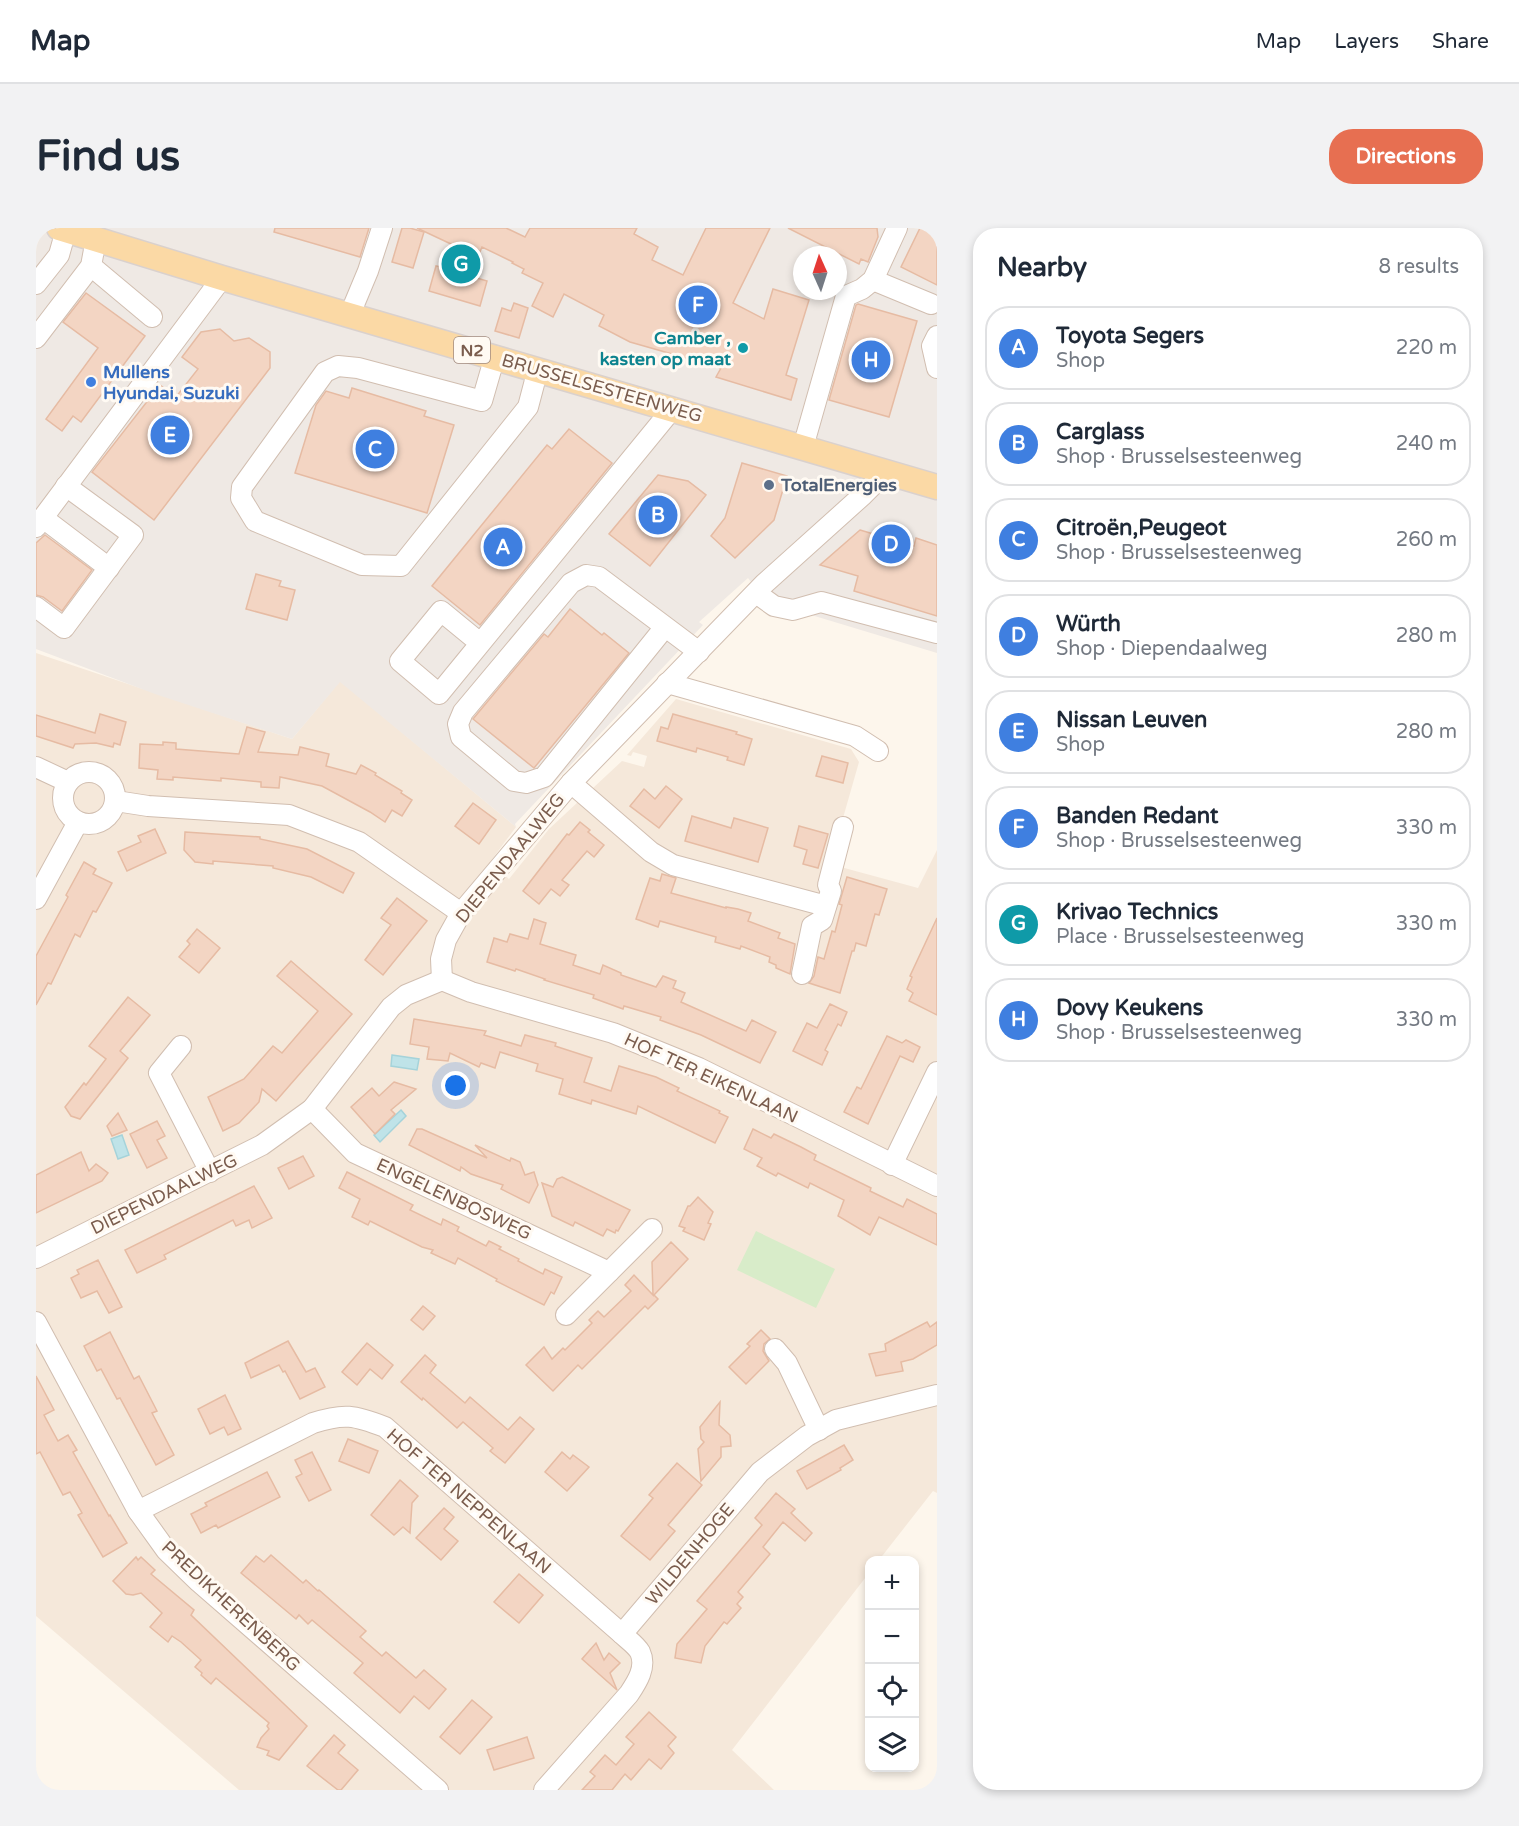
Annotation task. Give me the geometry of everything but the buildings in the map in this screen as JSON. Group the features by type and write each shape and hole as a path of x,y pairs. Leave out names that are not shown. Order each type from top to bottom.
{"main road":[{"name":"BRUSSELSESTEENWEG","path":"63,229 222,278 937,486"}],"street":[{"path":"350,314 368,271 382,228"},
{"path":"803,447 846,296 862,290 873,280 897,228"},
{"path":"36,284 59,255 63,229"},
{"path":"36,338 91,266 96,239"},
{"path":"91,266 152,316"},
{"path":"109,568 39,522 222,278"},
{"path":"873,280 931,304"},
{"path":"937,336 932,346 937,368"},
{"path":"495,356 482,401 358,368 338,366 325,372 243,487 241,498 255,521 362,565 401,566 448,495 528,407 538,369"},
{"path":"480,644 673,408"},
{"name":"DIEPENDAALWEG","path":"36,1258 262,1145 312,1109 391,1007 406,995 442,980 441,958 446,939 461,913 571,783 756,593 885,472"},
{"path":"36,607 64,628 133,535 66,486"},
{"path":"665,627 544,777 526,783 513,782 461,737 458,724 464,712 571,583 586,575 599,577 699,652"},
{"path":"756,593 774,606 793,610 821,602 937,633"},
{"path":"667,683 855,736 878,751"},
{"path":"600,708 623,730"},
{"path":"36,767 68,782"},
{"path":"82,772 99,773 112,784 116,792 116,801 109,816 102,821 94,824 78,822 66,812 63,804 64,789 68,782 82,772"},
{"path":"571,783 651,852 672,865 826,906"},
{"path":"116,801 148,806 289,815 359,842 461,913"},
{"path":"36,899 78,822"},
{"path":"802,974 812,927 822,920 831,891 828,885 843,827"},
{"name":"HOF TER EIKENLAAN","path":"442,980 471,992 613,1033 677,1059 937,1186"},
{"path":"181,1046 159,1073 210,1172"},
{"path":"892,1164 937,1072"},
{"name":"ENGELENBOSWEG","path":"312,1109 355,1153 609,1272"},
{"path":"566,1316 652,1229"},
{"name":"PREDIKHERENBERG","path":"36,1322 138,1511 166,1550 199,1582 438,1790"},
{"path":"775,1349 787,1363 819,1430"},
{"name":"WILDENHOGE","path":"622,1634 760,1472 807,1436 836,1420 937,1395"},
{"name":"HOF TER NEPPENLAAN","path":"138,1511 313,1422 336,1416 360,1417 385,1427 622,1634"},
{"path":"544,1790 629,1694 639,1678 642,1665 639,1652 622,1634"}],"shaded area":[{"path":"36,228 937,228 937,653 765,601 748,578 699,622 703,625 515,824 516,827 340,682 292,739 155,694 36,649"},
{"path":"36,653 292,739 340,681 516,827 490,862 509,879 549,829 622,761 644,767 647,756 633,752 631,756 627,755 676,699 851,749 859,762 841,825 837,866 918,888 937,850 937,1493 933,1491 882,1556 865,1556 865,1578 732,1750 774,1790 239,1790 36,1616"}],"green space":[{"path":"756,1231 835,1269 816,1308 737,1270"}],"water":[{"path":"392,1055 419,1059 417,1070 391,1066"},
{"path":"401,1110 406,1116 380,1142 374,1135"},
{"path":"122,1135 129,1155 118,1159 111,1139"}],"place":[{"name":"Krivao Technics","path":"461,264"},
{"name":"Banden Redant","path":"698,305"},
{"name":"Camber , kasten op maat","path":"743,348"},
{"name":"Dovy Keukens","path":"871,360"},
{"name":"Mullens Hyundai, Suzuki","path":"91,382"},
{"name":"Nissan Leuven","path":"170,435"},
{"name":"Citroën,Peugeot","path":"375,449"},
{"name":"TotalEnergies","path":"769,485"},
{"name":"Carglass","path":"658,515"},
{"name":"Würth","path":"891,544"},
{"name":"Toyota Segers","path":"503,547"}]}
